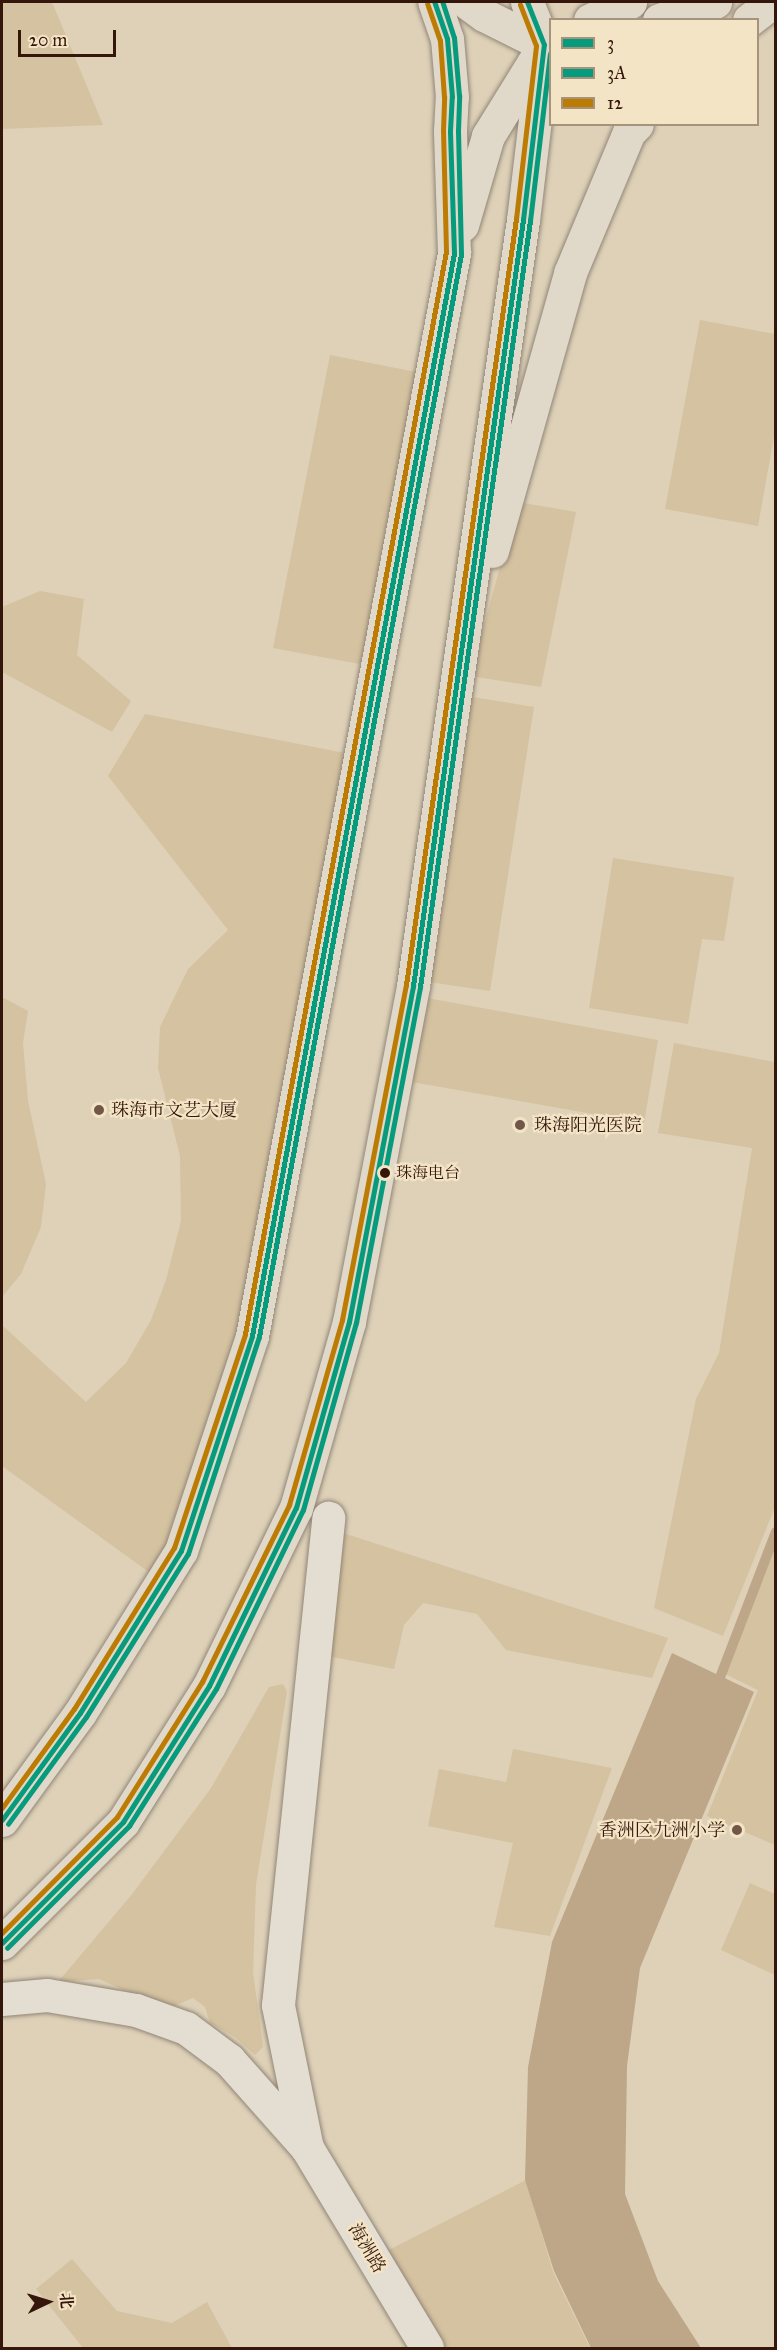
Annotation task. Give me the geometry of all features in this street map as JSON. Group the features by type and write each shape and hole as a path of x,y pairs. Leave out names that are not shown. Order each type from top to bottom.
{"main road":[{"path":"434,2 447,39 452,97 450,131 454,253"},
{"path":"466,2 484,15 548,44"},
{"path":"2,1943 123,1822 209,1686 296,1508 352,1310 413,986 454,683 548,44 527,2"},
{"path":"594,18 630,2"},
{"path":"665,18 715,2"},
{"path":"752,18 772,2"},
{"path":"2,1820 80,1713 180,1551 252,1336 454,253 488,136 548,44"},
{"path":"454,683 570,273 629,132 635,126"}],"street":[{"path":"307,2148 278,2005 328,1518"},
{"path":"2,1999 47,1995 86,2000 136,2010 186,2028 229,2060 307,2148"},
{"name":"海洲路","path":"307,2148 427,2349"}],"shaded area":[{"path":"2,2 52,2 103,125 2,129"},
{"path":"700,320 775,334 775,431 758,526 665,509"},
{"path":"330,355 421,373 365,665 273,648"},
{"path":"518,502 576,512 541,687 470,676"},
{"path":"40,591 84,599 77,655 131,701 112,732 2,672 2,607"},
{"path":"466,696 534,707 490,991 422,981"},
{"path":"145,714 350,754 243,1330 170,1546 153,1575 2,1466 2,1325 86,1402 126,1363 151,1320 166,1280 181,1221 180,1156 158,1068 160,1027 188,969 228,930 108,776"},
{"path":"613,858 734,877 724,941 702,939 688,1024 589,1008"},
{"path":"2,997 28,1011 23,1043 28,1101 46,1184 41,1227 21,1274 2,1297"},
{"path":"427,998 658,1040 644,1123 412,1082"},
{"path":"674,1043 775,1062 775,1507 723,1636 654,1608 696,1399 719,1353 752,1148 658,1133"},
{"path":"337,1531 668,1638 652,1678 506,1650 477,1614 423,1603 404,1625 394,1669 323,1655"},
{"path":"775,1540 775,1845 707,1816 758,1690 725,1674"},
{"path":"672,1653 754,1692 640,1968 627,2066 625,2194 658,2281 701,2348 591,2348 554,2271 525,2180 528,2067 552,1942"},
{"path":"283,1684 287,1692 256,1885 253,1972 263,2047 255,2055 235,2037 210,2023 205,2007 193,1998 174,2006 128,1992 99,1979 58,1982 133,1893 211,1788 269,1687"},
{"path":"513,1749 612,1768 550,1936 494,1927 513,1843 428,1826 439,1769 506,1782"},
{"path":"750,1883 775,1894 775,1975 721,1950"},
{"path":"526,2180 553,2272 590,2348 428,2348 373,2258"},
{"path":"72,2259 117,2311 172,2323 207,2302 232,2348 83,2348 36,2289"}],"waterway":[{"path":"716,1688 776,1532"}],"transit line":[{"name":"3","path":"2,1820 80,1713 181,1551 252,1336 454,253 450,131 452,97 447,39 434,2"},
{"name":"3A","path":"8,1824 86,1717 188,1554 259,1337 461,254 459,96 454,38 442,2"},
{"name":"3","path":"2,1943 123,1822 209,1686 296,1508 349,1322 413,986 523,220 544,45 527,2"},
{"name":"12","path":"2,1808 74,1709 174,1548 245,1334 446,252 444,97 440,41 427,4"},
{"name":"12","path":"2,1933 117,1817 202,1682 289,1505 342,1320 406,985 516,219 536,46 520,5"},
{"name":"3A","path":"7,1948 129,1826 216,1689 303,1510 356,1323 420,987 530,221 549,62"}],"place":[{"name":"珠海市文艺大厦","path":"99,1110"},
{"name":"珠海阳光医院","path":"520,1125"},
{"name":"珠海电台","path":"385,1173"},
{"name":"香洲区九洲小学","path":"737,1830"}]}
